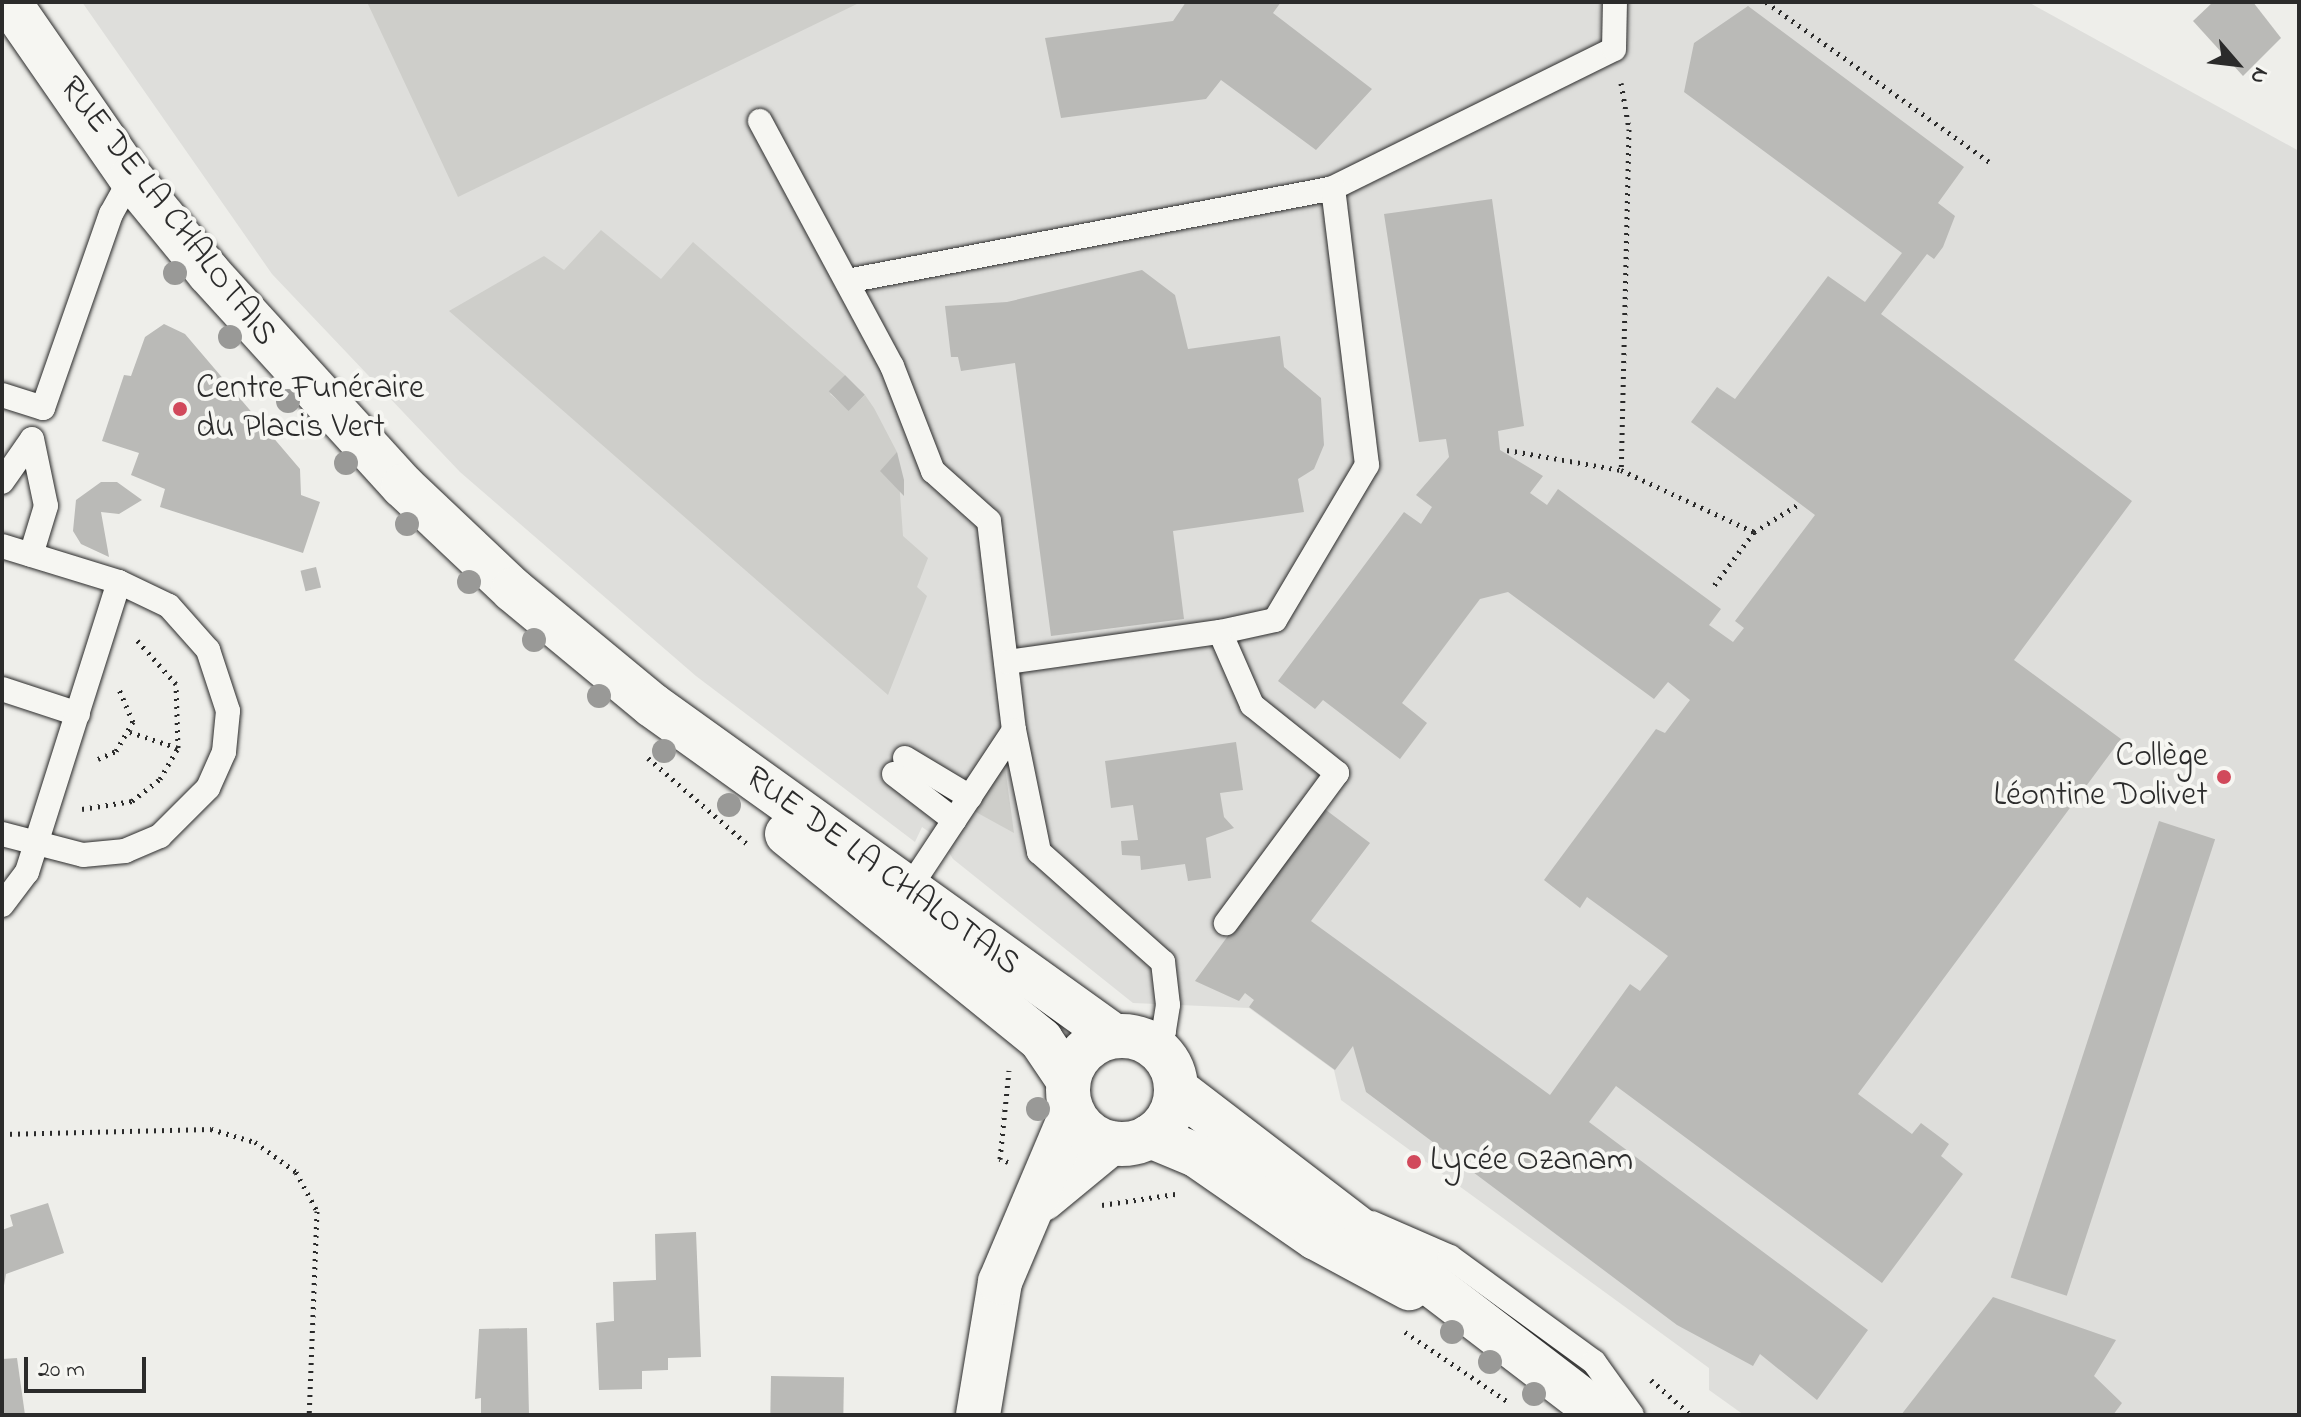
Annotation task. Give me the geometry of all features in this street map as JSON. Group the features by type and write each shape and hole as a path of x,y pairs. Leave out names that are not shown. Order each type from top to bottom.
{"main road":[{"name":"RUE DE LA CHALOTAIS","path":"9,2 131,178 299,378 403,486 652,705 885,919 1041,1040 1070,1096"},
{"name":"RUE DE LA CHALOTAIS","path":"652,705 908,890 1132,1040"},
{"path":"978,1415 997,1294 1084,1051 1132,1040 1164,1055 1176,1089 1173,1108 1130,1140 1056,1184 1024,1223"},
{"path":"1176,1089 1351,1218 1465,1315 1602,1415"},
{"path":"1070,1096 1088,1132 1196,1155 1316,1238 1465,1315"}],"lane":[{"path":"847,281 1333,188 1614,49 1615,2"},
{"path":"760,121 892,366 933,471 989,521 1014,730 1039,852 1163,962 1166,1018 1132,1040"},
{"path":"2,482 32,439 111,214 131,178"},
{"path":"1008,662 1220,632 1275,620 1367,465 1333,188"},
{"path":"2,395 43,408"},
{"path":"31,555 46,506 32,439"},
{"path":"2,546 119,582 169,606 202,641 225,700 224,752 208,788 160,836 105,855 36,845 2,834"},
{"path":"2,905 36,845 119,582"},
{"path":"1220,632 1252,705 1337,773 1226,923"},
{"path":"2,689 78,714"},
{"path":"908,890 1014,730"},
{"path":"954,820 900,766 970,797"},
{"path":"1351,1218 1450,1257 1594,1362 1632,1415"}],"path":[{"path":"1766,2 1991,163"},
{"path":"1614,49 1629,129 1621,470"},
{"path":"1507,450 1621,470 1754,532"},
{"path":"1713,587 1754,532 1799,504"},
{"path":"50,801 88,810 132,801 160,779 178,748 181,700 168,669 142,643 106,624"},
{"path":"130,732 178,748"},
{"path":"2,1134 211,1129 255,1142 296,1172 317,1211 309,1415"}],"shaded area":[{"path":"82,2 2028,2 2299,151 2299,1415 1744,1415 1709,1390 1709,1368 1341,1100 1334,1070 1249,1008 1133,1003 953,859 942,841 922,827 915,842 696,676 460,472 272,274"},
{"path":"367,2 861,2 458,197"},
{"path":"601,230 661,279 693,242 845,375 830,394 849,410 865,395 874,408 897,452 903,536 928,558 917,587 927,596 888,695 449,311 544,256 564,270"},
{"path":"1000,765 1005,767 1014,833 974,811"}],"building":[{"path":"1186,2 1281,2 1273,13 1372,89 1316,150 1221,80 1206,99 1061,118 1045,38 1173,21"},
{"path":"2213,2 2253,2 2281,38 2243,76 2193,21"},
{"path":"1748,6 1964,167 1938,203 1955,216 1943,247 1934,259 1927,254 1881,314 2132,501 2014,660 2121,739 1858,1094 1912,1134 1921,1123 1949,1144 1941,1156 1963,1174 1882,1283 1616,1086 1589,1122 1868,1330 1817,1400 1760,1354 1753,1366 1677,1325 1366,1092 1353,1046 1335,1070 1249,1007 1254,1000 1245,993 1239,1001 1195,981 1322,807 1370,843 1311,921 1550,1095 1630,984 1640,991 1668,956 1587,897 1580,908 1544,880 1656,729 1665,733 1690,700 1668,682 1654,699 1508,592 1480,599 1402,703 1427,723 1400,759 1323,700 1315,709 1278,681 1404,512 1421,524 1432,507 1416,495 1449,457 1446,439 1419,442 1384,214 1492,199 1524,426 1498,431 1500,450 1543,476 1530,493 1547,505 1558,489 1721,609 1709,625 1733,642 1744,628 1735,621 1815,515 1691,422 1717,387 1735,399 1828,276 1865,302 1902,253 1684,92 1694,43"},
{"path":"1142,270 1175,295 1188,349 1280,336 1284,367 1321,398 1324,445 1314,469 1298,479 1304,512 1173,531 1184,619 1051,636 1015,363 961,371 958,357 951,357 945,306 1007,302"},
{"name":"Centre Funéraire du Placis Vert","path":"164,324 185,334 300,469 301,495 320,502 303,553 160,507 165,489 131,475 139,453 102,441 124,375 131,376 145,337"},
{"path":"845,375 865,395 849,411 829,391"},
{"path":"897,452 904,480 904,496 880,471"},
{"path":"101,482 117,482 142,500 119,514 101,512 109,557 81,544 73,531 76,500"},
{"path":"316,567 321,587 306,591 300,571"},
{"path":"1236,742 1243,790 1220,793 1224,817 1234,828 1206,838 1211,878 1188,881 1185,864 1141,870 1140,856 1122,855 1121,841 1138,840 1133,805 1111,808 1105,761"},
{"path":"2159,821 2215,839 2067,1296 2011,1278"},
{"path":"48,1203 64,1253 6,1274 2,1297 2,1230 13,1226 10,1215"},
{"path":"696,1232 701,1357 668,1358 668,1370 642,1371 642,1389 599,1390 596,1323 614,1321 613,1282 656,1280 655,1234"},
{"path":"1993,1297 2116,1340 2094,1376 2122,1403 2113,1415 1901,1415"},
{"path":"527,1328 529,1415 481,1415 481,1398 475,1399 479,1329"},
{"path":"17,1358 25,1415 2,1415 2,1359"},
{"path":"771,1376 844,1377 843,1415 770,1415"}],"place":[{"name":"Centre Funéraire du Placis Vert","path":"180,409"},
{"name":"Collège Léontine Dolivet","path":"2224,777"},
{"name":"Lycée Ozanam","path":"1414,1162"}]}
